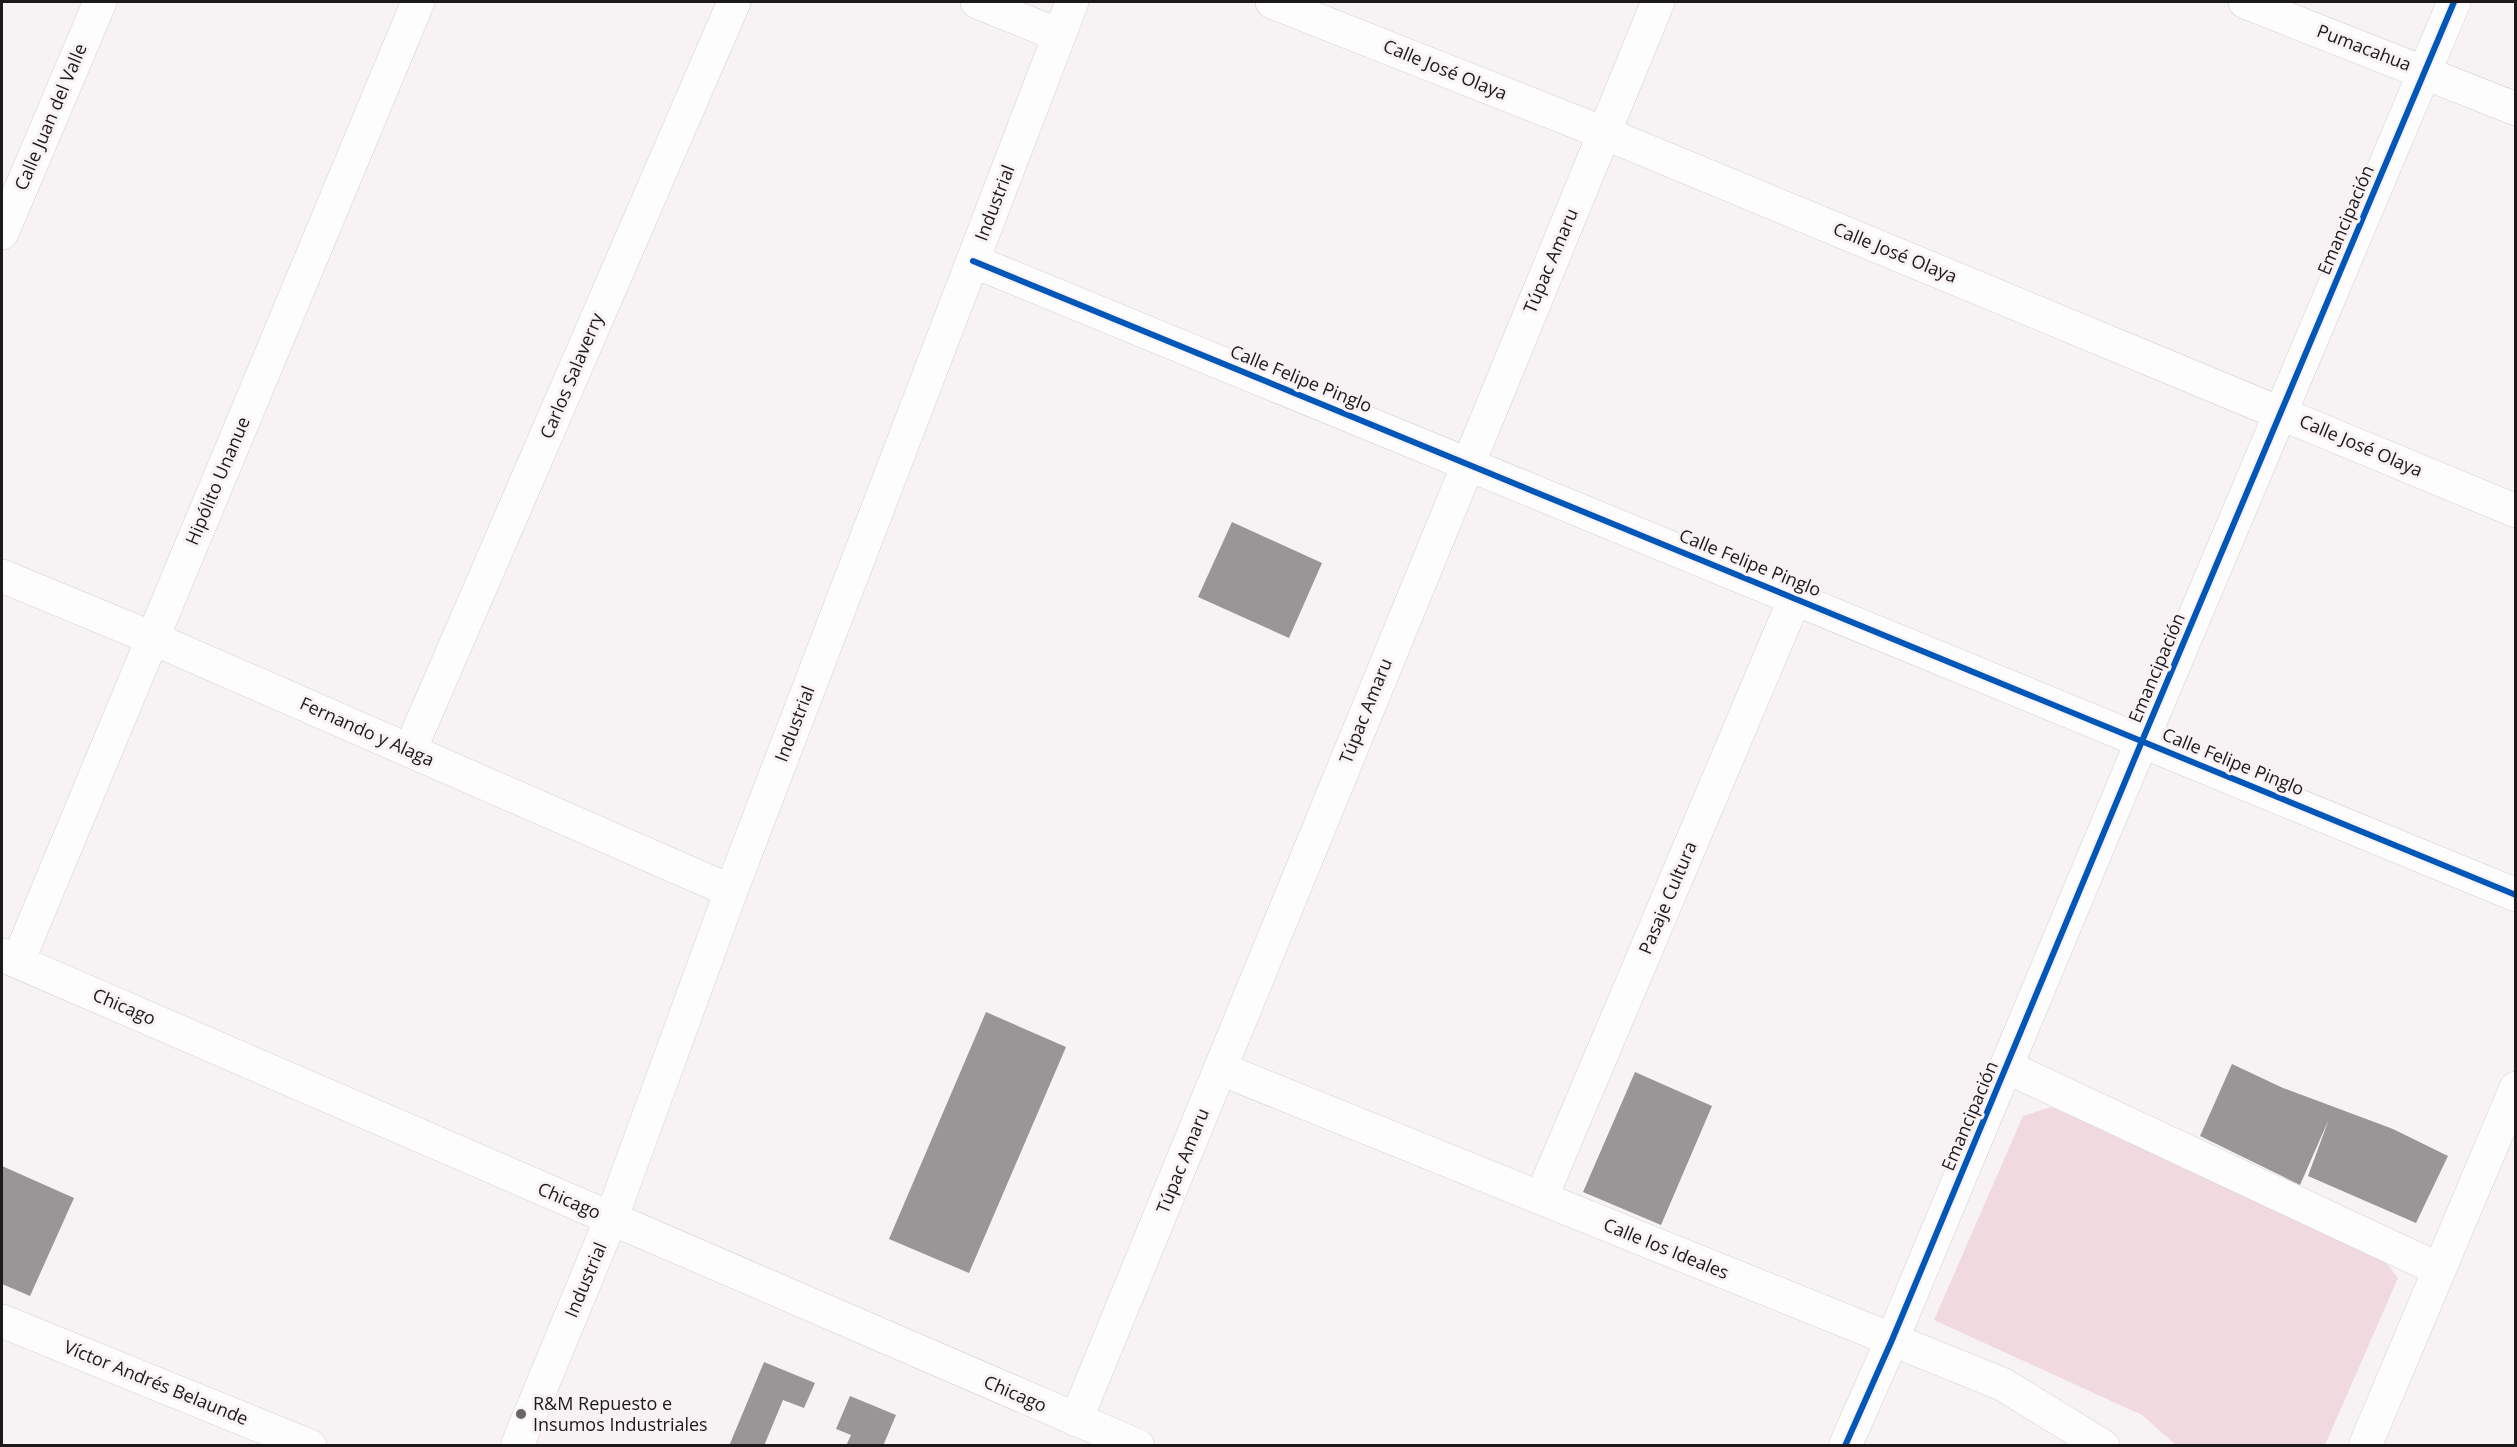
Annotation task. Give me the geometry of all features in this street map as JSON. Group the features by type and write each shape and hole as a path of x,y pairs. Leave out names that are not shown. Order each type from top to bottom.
{"street":[{"name":"Calle Juan del Valle","path":"2,233 100,2"},
{"name":"Hipólito Unanue","path":"10,958 153,638 418,2"},
{"name":"Carlos Salaverry","path":"410,750 734,2"},
{"path":"977,2 1059,35"},
{"name":"Industrial","path":"517,1446 611,1219 731,891 1072,2"},
{"name":"Calle José Olaya","path":"1272,2 1604,133 2282,412 2516,511"},
{"name":"Túpac Amaru","path":"1076,1420 1658,2"},
{"name":"Pumacahua","path":"2245,2 2516,109"},
{"name":"Emancipación","path":"1845,1446 1892,1340 2454,2"},
{"name":"Calle Felipe Pinglo","path":"973,261 2516,894"},
{"name":"Fernando y Alaga","path":"2,576 153,638 731,891"},
{"name":"Pasaje Cultura","path":"1541,1198 1795,598"},
{"name":"Chicago","path":"10,958 1138,1446"},
{"path":"2007,1067 2438,1269"},
{"name":"Calle los Ideales","path":"1221,1069 2002,1384 2103,1446"},
{"path":"2365,1446 2516,1088"},
{"name":"Víctor Andrés Belaunde","path":"2,1321 310,1446"}],"shaded area":[{"path":"2051,1107 2377,1251 2398,1278 2325,1445 2176,1445 2142,1415 1934,1320 2023,1116"}],"building":[{"path":"1232,522 1322,563 1289,638 1198,597"},
{"path":"986,1012 1066,1047 969,1273 889,1239"},
{"path":"2232,1064 2283,1088 2393,1129 2448,1156 2416,1223 2308,1176 2329,1119 2300,1185 2200,1136"},
{"path":"1635,1072 1712,1106 1661,1225 1583,1192"},
{"path":"2,1166 74,1198 30,1296 2,1284"},
{"path":"764,1362 815,1383 804,1408 783,1400 764,1446 729,1446"},
{"path":"850,1396 896,1415 883,1446 846,1446 851,1435 836,1429"}],"cycle path":[{"path":"1845,1446 1892,1340 2454,2"},
{"path":"973,261 2516,895"}],"place":[{"name":"R&M Repuesto e Insumos Industriales","path":"521,1414"}]}
